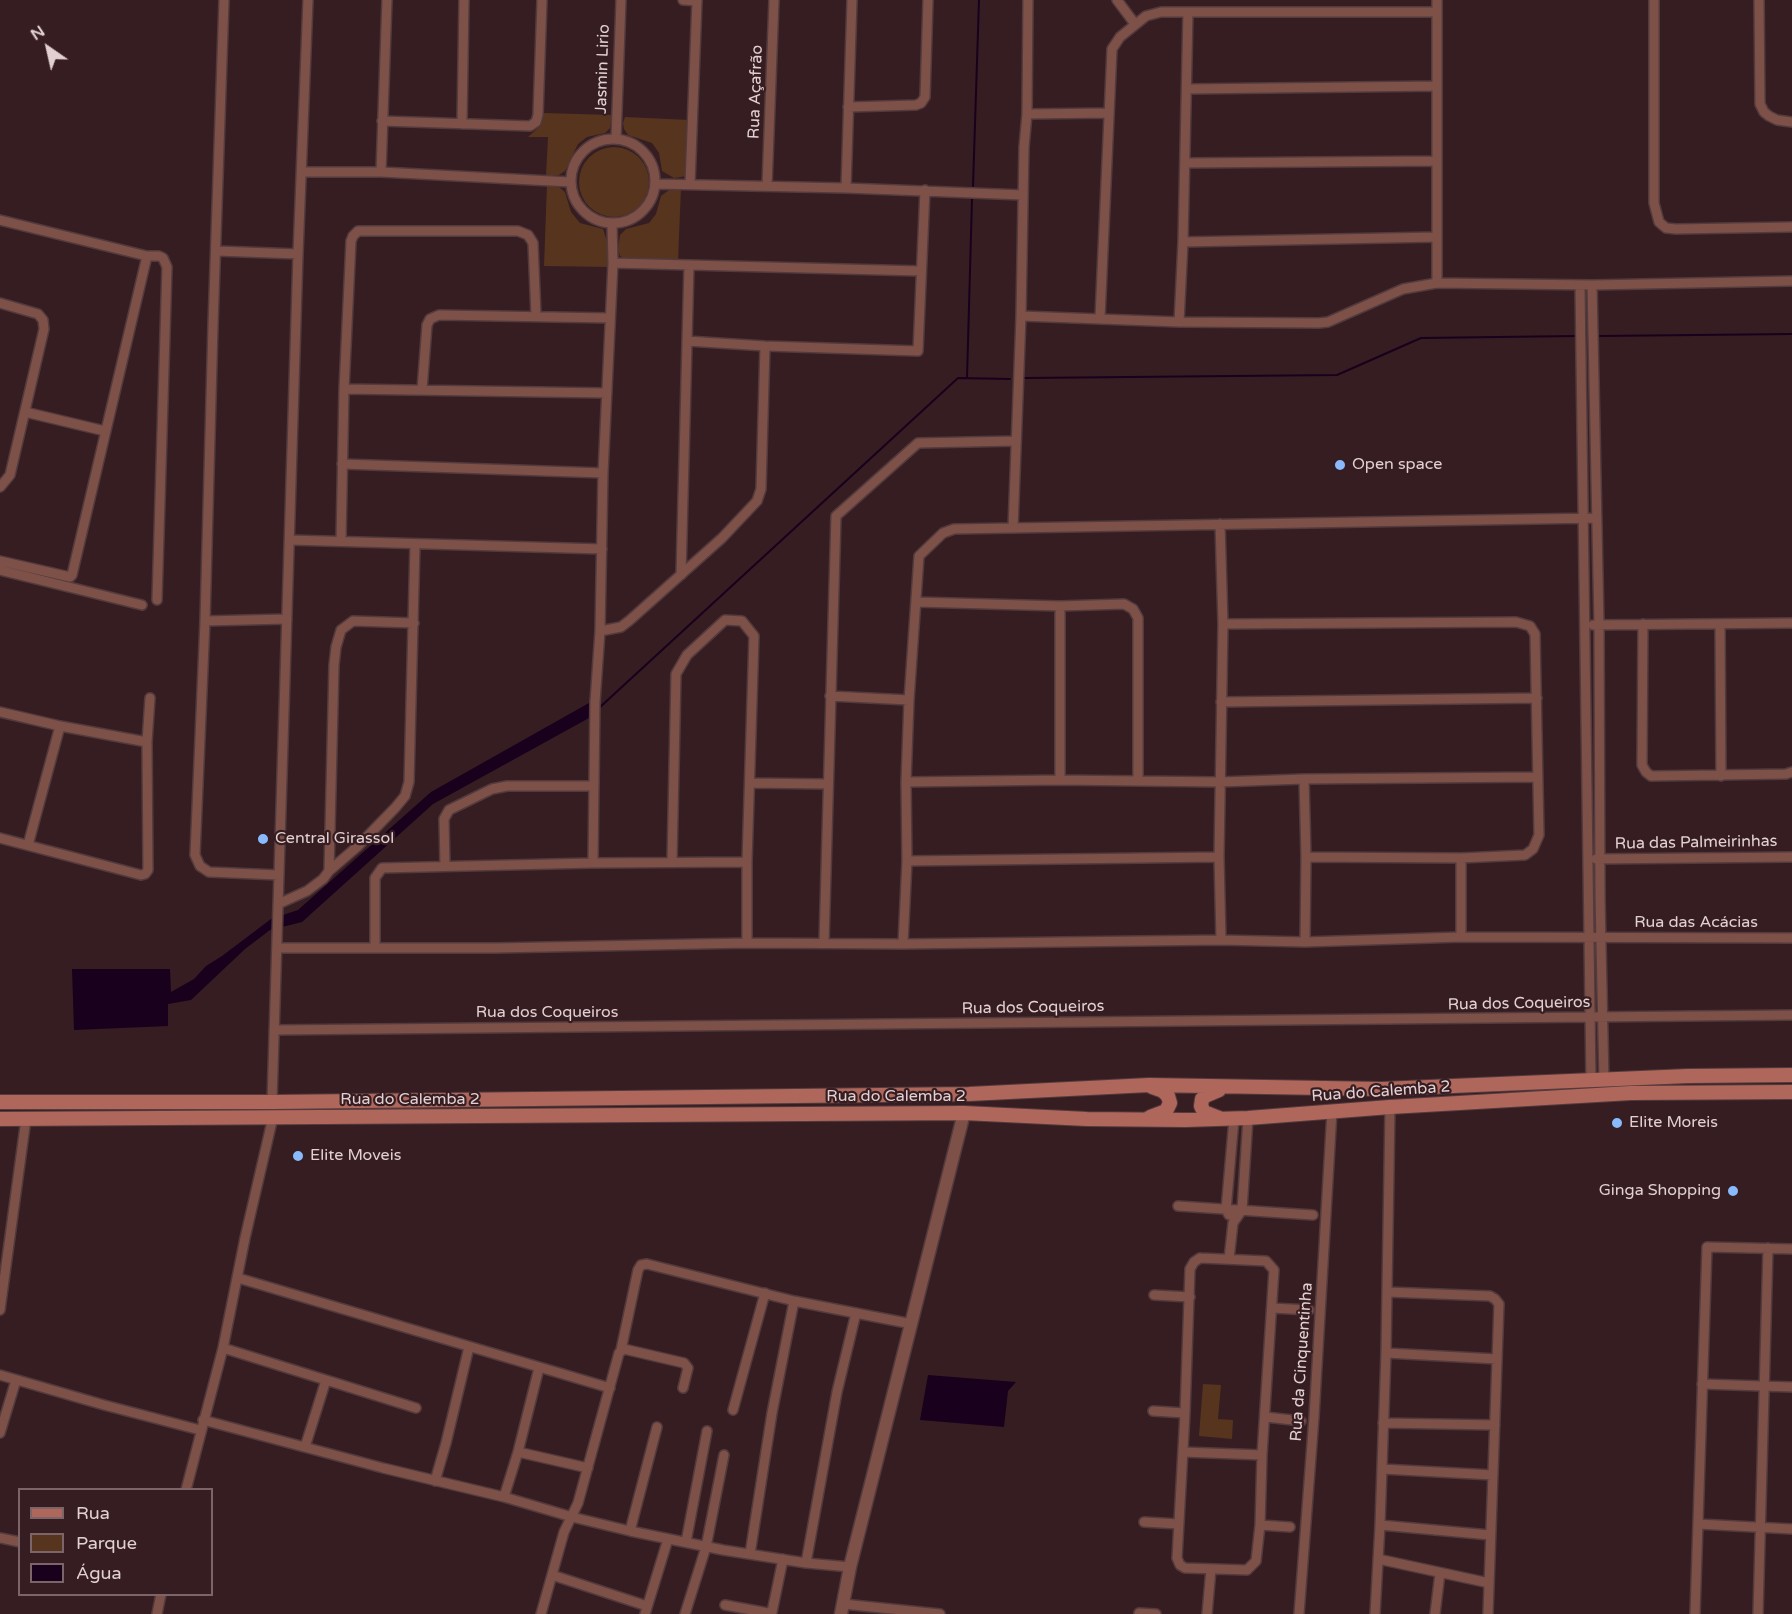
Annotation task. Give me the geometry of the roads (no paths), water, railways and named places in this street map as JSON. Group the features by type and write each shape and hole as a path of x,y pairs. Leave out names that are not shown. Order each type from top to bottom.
{"main road":[{"name":"Rua do Calemba 2","path":"0,1102 272,1102 969,1095 1149,1085 1382,1089 1688,1076 1792,1075"},
{"path":"1146,1119 1166,1112 1170,1103 1163,1091 1149,1085"},
{"path":"1224,1088 1205,1096 1201,1106 1204,1112 1235,1119"},
{"name":"Rua do Calemba 2","path":"0,1119 964,1113 1146,1119 1235,1119 1390,1107 1631,1094 1792,1092"}],"street":[{"path":"224,0 205,621 195,855 200,866 209,872 279,875"},
{"path":"272,1102 297,254 308,0"},
{"path":"381,172 387,0"},
{"path":"462,124 464,0"},
{"path":"382,121 530,126 536,122 542,0"},
{"name":"Jasmin Lirio","path":"616,139 621,0"},
{"path":"683,0 697,0 690,184"},
{"name":"Rua Açafrão","path":"767,186 774,0"},
{"path":"846,188 852,0"},
{"path":"848,107 921,103 925,97 928,0"},
{"path":"1013,528 1021,316 1024,147 1027,114 1028,0"},
{"path":"1117,0 1135,24"},
{"path":"1243,0 1243,12"},
{"path":"1437,0 1437,283"},
{"path":"1654,0 1654,203 1659,222 1666,228 1676,229 1792,227"},
{"path":"1758,0 1760,104 1769,116 1777,120 1792,122"},
{"path":"1100,318 1112,49 1120,37 1146,16 1161,12 1437,12"},
{"path":"1179,322 1188,12"},
{"path":"1187,89 1437,86"},
{"path":"1027,114 1109,113"},
{"path":"616,139 628,141 648,156 654,168 656,184 650,203 641,214 612,225 592,219 583,211 575,200 570,182 574,167 582,153 593,144 616,139"},
{"path":"1185,163 1437,161"},
{"path":"302,172 381,172 570,182"},
{"path":"656,184 925,190 1023,195"},
{"path":"687,341 918,351 925,190"},
{"path":"0,220 147,256 159,256 163,258 167,267 157,600"},
{"path":"593,863 595,702 600,632 603,473 613,263 612,225"},
{"path":"341,541 344,389 351,241 358,231 518,231 528,236 533,243 536,316"},
{"path":"1183,242 1437,237"},
{"path":"217,251 297,254"},
{"path":"0,561 70,577 72,575 147,256"},
{"path":"613,263 921,272"},
{"path":"681,575 689,265"},
{"path":"1021,316 1179,322 1319,323 1403,289 1437,283 1592,285 1792,281"},
{"path":"1580,285 1585,518 1588,938 1590,1018 1598,1081"},
{"path":"1592,285 1599,625 1603,1018 1598,1081"},
{"path":"0,303 38,314 43,320 44,329 10,475 0,486"},
{"path":"422,390 427,326 430,319 439,315 610,318"},
{"path":"600,632 621,627 630,620 741,519 757,501 761,489 765,346"},
{"path":"344,389 607,393"},
{"path":"25,412 105,431"},
{"path":"825,944 827,784 836,516 918,442 1016,441"},
{"path":"342,464 603,473"},
{"path":"903,945 907,861 906,782 909,700 919,556 943,533 954,529 1596,518"},
{"path":"1220,524 1223,624 1219,857 1221,940"},
{"path":"290,540 602,549"},
{"path":"278,904 307,891 323,879 405,796 409,782 416,545"},
{"path":"0,570 142,605"},
{"path":"916,602 1060,606 1124,604 1137,613 1138,781"},
{"path":"1060,606 1060,780"},
{"path":"205,621 287,619"},
{"path":"329,871 334,665 341,630 353,621 414,623"},
{"path":"672,862 676,674 687,655 725,621 742,621 754,636 747,862 747,943"},
{"path":"1223,624 1522,623 1530,626 1537,639 1539,835 1533,849 1525,855 1461,858 1306,857"},
{"path":"1585,625 1792,623"},
{"path":"1643,624 1642,765 1651,776 1721,776 1792,772"},
{"path":"1720,624 1721,776"},
{"path":"830,696 909,700"},
{"path":"0,838 141,875 145,874 148,870 147,742 150,698"},
{"path":"1221,702 1537,698"},
{"path":"0,712 147,742"},
{"path":"28,845 60,726"},
{"path":"906,782 1060,780 1220,782 1537,777"},
{"path":"1304,779 1305,942"},
{"path":"750,783 827,784"},
{"path":"445,866 444,819 449,810 492,789 507,786 593,786"},
{"path":"907,861 1219,857"},
{"name":"Rua das Palmeirinhas","path":"1588,860 1792,857"},
{"path":"1461,858 1461,937"},
{"path":"375,948 375,878 380,870 445,866 747,862"},
{"name":"Rua das Acácias","path":"277,948 747,943 903,945 1221,940 1305,942 1461,937 1792,938"},
{"name":"Rua dos Coqueiros","path":"274,1030 1792,1015"},
{"path":"1375,1614 1386,1353 1390,1107"},
{"name":"Rua da Cinquentinha","path":"1299,1614 1317,1370 1332,1111"},
{"path":"940,1614 842,1609 850,1567 964,1113"},
{"path":"186,1488 223,1348 273,1117"},
{"path":"0,1310 26,1119"},
{"path":"1229,1259 1233,1223 1242,1210 1235,1119"},
{"path":"1233,1223 1226,1210 1235,1119"},
{"path":"1178,1206 1313,1215"},
{"path":"1695,1614 1707,1246 1792,1249"},
{"path":"1758,1614 1767,1248"},
{"path":"1200,1258 1229,1259 1266,1261 1274,1270 1256,1561 1247,1570 1185,1568 1180,1565 1177,1557 1190,1269 1200,1258"},
{"path":"541,1614 564,1532 578,1503 621,1350 641,1265 647,1264 794,1301 912,1324"},
{"path":"238,1278 610,1388"},
{"path":"1387,1292 1486,1296 1494,1298 1499,1304 1488,1614"},
{"path":"733,1410 765,1293"},
{"path":"1154,1295 1190,1297"},
{"path":"750,1554 772,1413 794,1301"},
{"path":"1272,1308 1309,1310"},
{"path":"806,1563 835,1402 856,1313"},
{"path":"435,1480 469,1347"},
{"path":"223,1348 416,1408"},
{"path":"621,1350 687,1364 683,1388"},
{"path":"1386,1353 1497,1359"},
{"path":"504,1497 539,1368"},
{"path":"0,1375 200,1430"},
{"path":"0,1432 16,1380"},
{"path":"305,1447 326,1380"},
{"path":"1702,1383 1792,1387"},
{"path":"1153,1411 1185,1413"},
{"path":"1266,1417 1301,1421"},
{"path":"203,1420 630,1531 750,1554 850,1567"},
{"path":"1383,1423 1495,1425"},
{"path":"630,1531 657,1427"},
{"path":"686,1542 707,1431"},
{"path":"518,1452 588,1468"},
{"path":"1183,1452 1262,1455"},
{"path":"685,1614 706,1546 724,1455"},
{"path":"1382,1469 1493,1475"},
{"path":"1144,1521 1179,1524"},
{"path":"1698,1524 1792,1529"},
{"path":"1260,1525 1290,1527"},
{"path":"1380,1525 1490,1535"},
{"path":"0,1538 18,1542"},
{"path":"552,1575 646,1610 668,1539"},
{"path":"725,1605 772,1612 783,1559"},
{"path":"1378,1559 1489,1583"},
{"path":"1207,1614 1211,1569"},
{"path":"1435,1614 1440,1573"},
{"path":"157,1614 161,1596"},
{"path":"1139,1613 1156,1614"}],"water":[{"path":"589,703 589,718 433,804 302,922 270,930 245,949 191,1000 168,1004 168,1026 74,1030 72,969 170,969 171,992 194,979 206,966 271,919 298,910 431,792"},
{"path":"928,1375 1016,1382 1008,1391 1004,1427 920,1420"}],"waterway":[{"path":"973,186 979,0"},
{"path":"967,378 972,199"},
{"path":"1600,336 1792,334"},
{"path":"1024,378 1337,375 1421,338 1575,336"},
{"path":"599,708 958,378 1010,379"}],"place":[{"name":"Open space","path":"1340,465"},
{"name":"Central Girassol","path":"263,839"},
{"name":"Elite Moreis","path":"1617,1123"},
{"name":"Elite Moveis","path":"298,1156"},
{"name":"Ginga Shopping","path":"1733,1191"}]}
